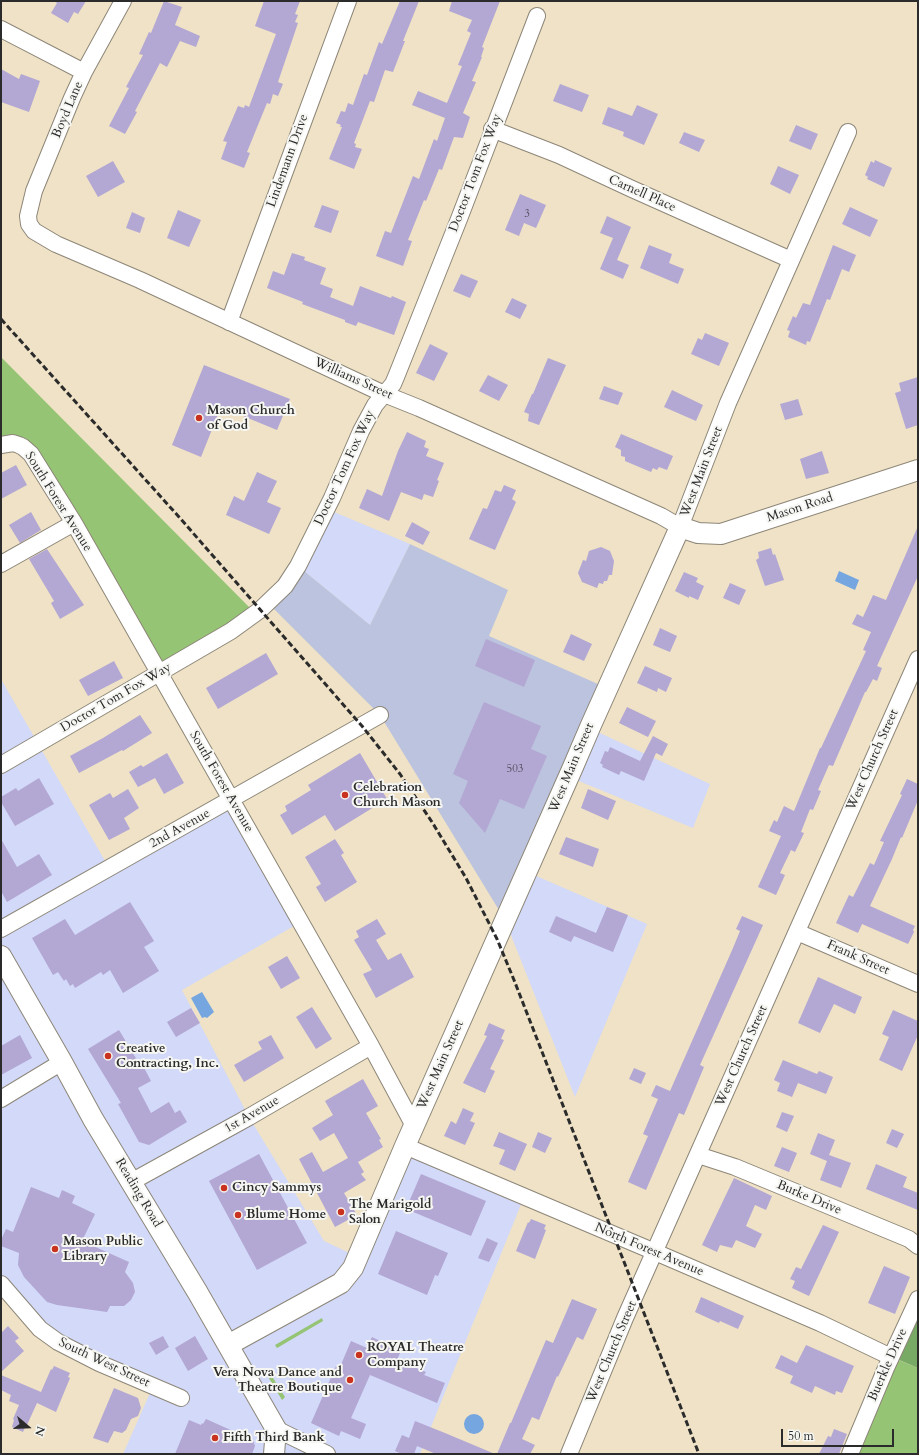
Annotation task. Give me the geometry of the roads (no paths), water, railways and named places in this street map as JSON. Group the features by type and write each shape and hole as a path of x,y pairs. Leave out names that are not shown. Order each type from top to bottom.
{"main road":[{"name":"Mason Road","path":"680,527 698,533 721,534 918,470"},
{"name":"West Main Street","path":"228,1344 342,1283 353,1268 405,1146 680,527"},
{"name":"Reading Road","path":"1,956 93,1119 228,1344 276,1429"},
{"path":"274,1454 276,1429"}],"street":[{"name":"Boyd Lane","path":"29,224 28,216 34,191 72,98 84,72 123,1"},
{"name":"Lindemann Drive","path":"229,322 348,1"},
{"name":"Doctor Tom Fox Way","path":"4,764 231,631 260,610 285,586 298,566 332,498 361,431 375,405 393,384 537,16"},
{"path":"1,29 84,72"},
{"name":"Carnell Place","path":"492,129 559,155 791,260"},
{"name":"West Main Street","path":"680,527 728,403 848,132"},
{"name":"Williams Street","path":"29,224 34,231 56,244 140,280 384,394 426,411 661,516 680,527"},
{"name":"South Forest Avenue","path":"1,445 13,443 24,447 31,454 74,524 371,1046 414,1126"},
{"path":"1,564 74,524"},
{"name":"West Church Street","path":"569,1454 625,1318 918,659"},
{"name":"2nd Avenue","path":"1,929 380,715"},
{"name":"Frank Street","path":"797,932 918,984"},
{"name":"1st Avenue","path":"131,1182 249,1117 371,1046"},
{"path":"1,1099 62,1062"},
{"name":"North Forest Avenue","path":"405,1146 655,1252 892,1357"},
{"name":"Burke Drive","path":"698,1154 735,1166 909,1239 918,1246"},
{"name":"South West Street","path":"1,1284 40,1329 58,1342 99,1363 181,1398"},
{"name":"Buerkle Drive","path":"850,1454 918,1299"},
{"path":"276,1429 327,1454"}],"water":[{"path":"839,571 859,580 855,590 835,581"},
{"path":"202,992 214,1012 207,1018 202,1018 191,998"},
{"path":"474,1414 481,1417 484,1424 481,1431 474,1434 467,1431 464,1424 467,1417"}],"railway":[{"path":"1,319 179,517 362,726 400,774 432,822 466,878 497,939 699,1454"}],"place":[{"name":"Mason Church of God","path":"199,418"},
{"name":"Celebration Church Mason","path":"345,795"},
{"name":"Creative Contracting, Inc.","path":"108,1056"},
{"name":"Cincy Sammys","path":"224,1188"},
{"name":"The Marigold Salon","path":"341,1212"},
{"name":"Blume Home","path":"238,1215"},
{"name":"Mason Public Library","path":"55,1249"},
{"name":"ROYAL Theatre Company","path":"359,1355"},
{"name":"Vera Nova Dance and Theatre Boutique","path":"350,1380"},
{"name":"Fifth Third Bank","path":"215,1438"}]}
